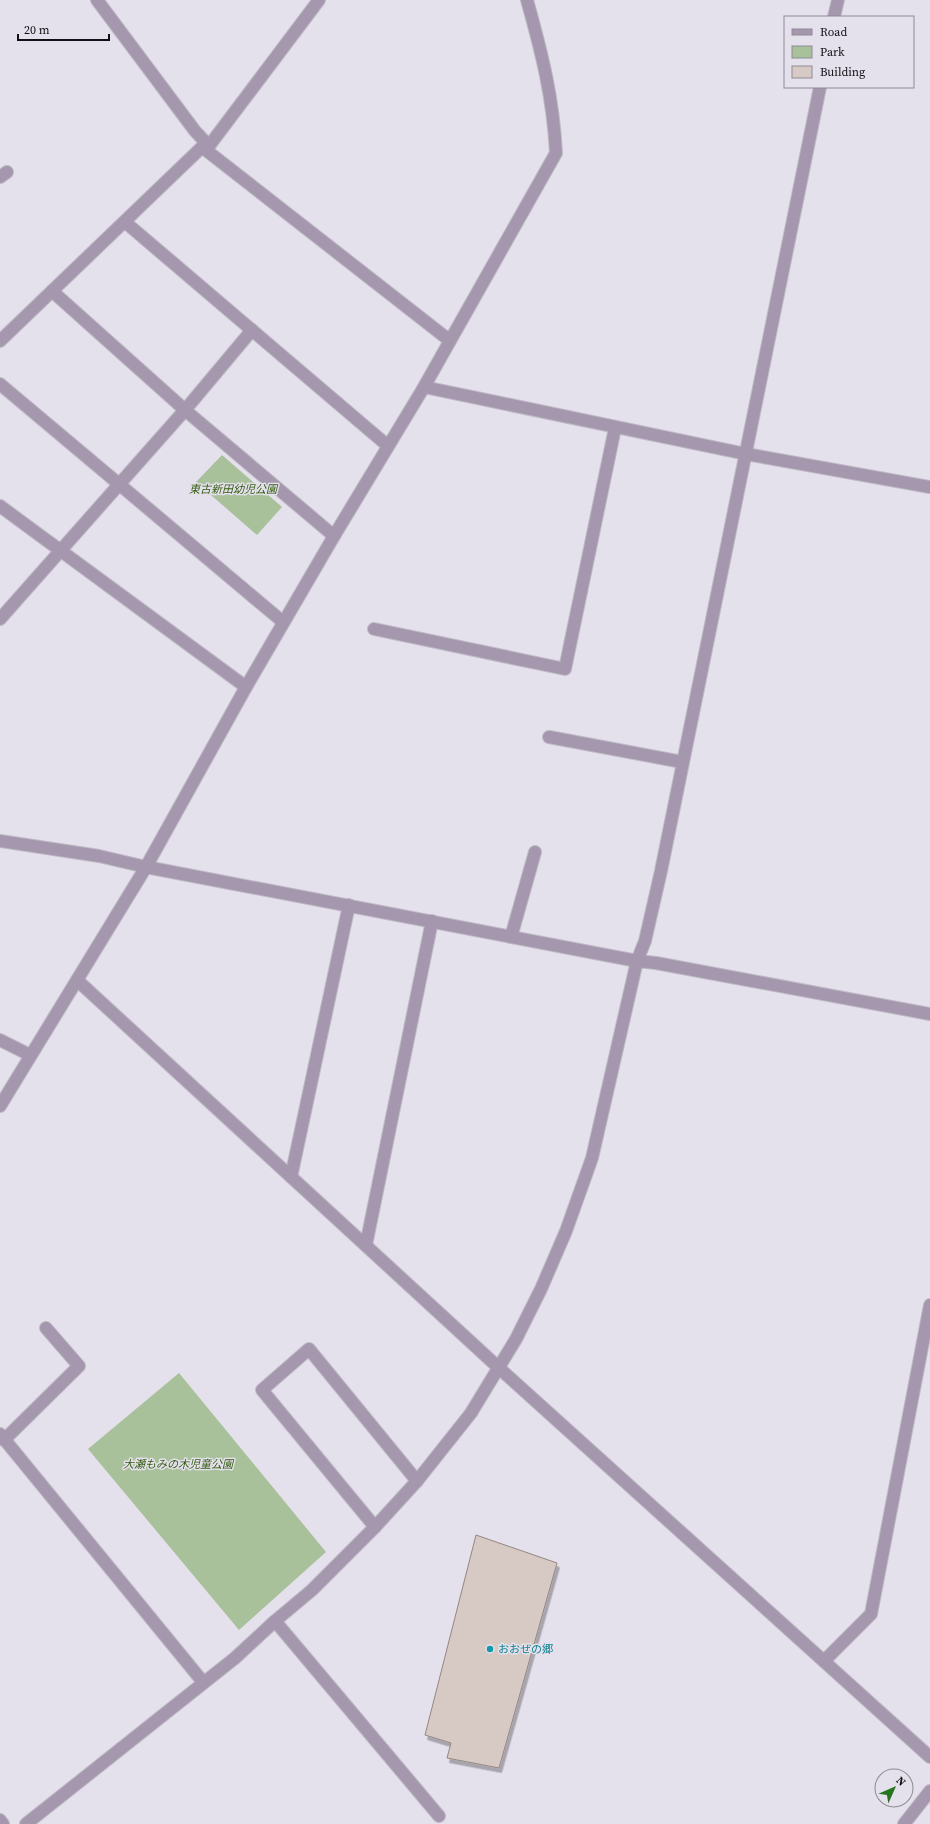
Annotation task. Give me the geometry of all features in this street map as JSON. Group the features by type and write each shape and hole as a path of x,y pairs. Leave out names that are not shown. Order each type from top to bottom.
{"street":[{"path":"98,0 205,146 449,340"},
{"path":"0,341 205,146 319,0"},
{"path":"0,1106 30,1055 78,981 146,867 283,622 424,387 449,340 556,153 554,118 547,74 527,0"},
{"path":"834,16 838,0"},
{"path":"26,1824 235,1658 275,1621 312,1590 375,1528 418,1481 471,1413 498,1368 541,1289 566,1231 592,1158 637,961 645,941 659,879 820,88"},
{"path":"125,222 388,446"},
{"path":"52,291 185,410 334,536"},
{"path":"0,619 185,410 252,330"},
{"path":"0,384 283,622"},
{"path":"424,387 615,428 746,454 930,487"},
{"path":"374,629 566,669 615,428"},
{"path":"0,506 60,552 246,687"},
{"path":"549,737 682,762"},
{"path":"0,841 100,856 146,867 432,921 511,938 637,961 656,963 930,1014"},
{"path":"511,938 535,852"},
{"path":"290,1177 349,905"},
{"path":"366,1245 432,921"},
{"path":"78,981 498,1368 930,1758"},
{"path":"0,1040 30,1055"},
{"path":"824,1661 871,1614 930,1305"},
{"path":"46,1328 79,1366 2,1437 203,1682"},
{"path":"375,1528 262,1390 309,1349 418,1481"},
{"path":"275,1621 439,1816"},
{"path":"904,1824 930,1791"},
{"path":"0,1820 3,1824"}],"green space":[{"name":"東古新田幼児公園","path":"222,455 282,507 257,535 196,482"},
{"name":"大瀬もみの木児童公園","path":"179,1373 326,1552 239,1630 88,1449"}],"building":[{"name":"おおぜの郷","path":"476,1535 557,1563 499,1768 447,1758 451,1743 425,1735"}],"place":[{"name":"おおぜの郷","path":"490,1649"}]}
